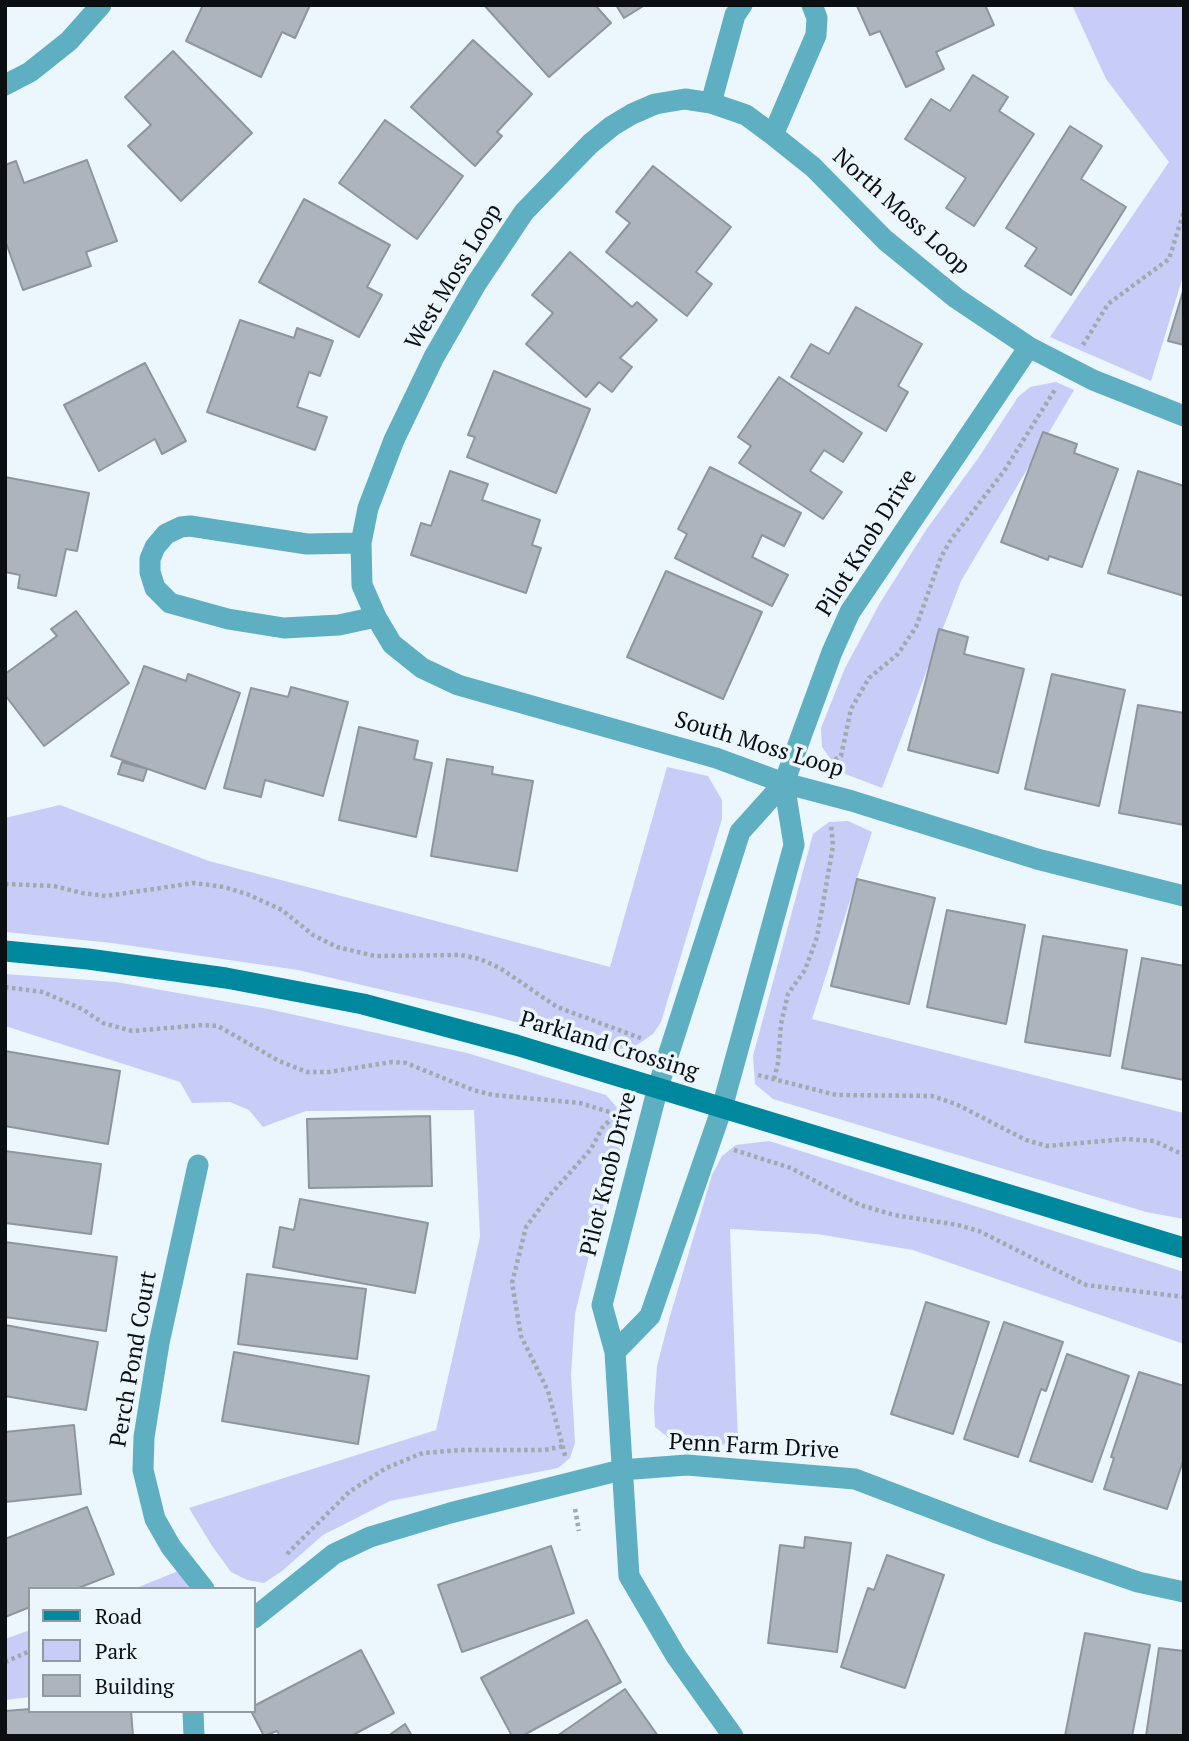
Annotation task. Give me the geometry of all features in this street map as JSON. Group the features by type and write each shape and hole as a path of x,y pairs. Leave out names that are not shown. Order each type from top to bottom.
{"street":[{"path":"5,86 30,72 69,41 101,5"},
{"path":"712,103 736,15 742,5"},
{"path":"773,135 816,35 817,18 812,5"},
{"name":"West Moss Loop","path":"362,585 361,543 368,508 394,440 476,284 524,212 590,144 632,114 655,104 685,99 712,103 746,115"},
{"name":"North Moss Loop","path":"746,115 813,167 886,240 956,298 1029,347 1184,416"},
{"name":"Pilot Knob Drive","path":"733,1736 676,1656 629,1576 615,1352 602,1305 658,1087 740,832 784,783 832,652 850,612 1029,347"},
{"path":"361,543 307,544 190,526 170,532 160,540 151,555 150,572 155,588 170,603 228,619 284,628 339,625 376,617"},
{"name":"South Moss Loop","path":"362,585 392,644 422,668 458,685 716,758 784,783 1037,859 1184,896"},
{"name":"Pilot Knob Drive","path":"615,1352 650,1316 722,1108 794,845 784,783"},
{"name":"Parkland Crossing","path":"5,951 88,959 226,978 363,1004 658,1087 1184,1248"},
{"name":"Perch Pond Court","path":"198,1165 159,1343 144,1437 143,1462 146,1487 155,1519 202,1587"},
{"name":"Penn Farm Drive","path":"256,1616 334,1553 370,1537 450,1513 621,1470 687,1465 855,1479 994,1532 1125,1577 1184,1592"},
{"path":"193,1713 194,1736"}],"path":[{"path":"774,1079 788,994 805,970 817,937 832,846 828,764 841,756 851,709 869,678 898,654 916,627 941,557 950,541 1004,471 1108,304 1169,259 1184,211"},
{"path":"5,884 54,886 82,893 106,895 194,883 224,887 282,910 313,935 337,947 375,956 461,955 480,960 500,968 557,1007 643,1039"},
{"path":"5,988 43,992 82,1009 103,1023 132,1031 218,1026 279,1061 307,1072 329,1072 392,1062 406,1063 473,1090 493,1095 580,1104 616,1114 602,1128 591,1149 549,1196 526,1227 512,1283 521,1336 548,1391 564,1446 579,1531"},
{"path":"758,1075 836,1095 932,1096 956,1104 1026,1140 1046,1146 1125,1139 1154,1141 1184,1155"},
{"path":"733,1150 791,1168 860,1205 894,1215 979,1231 1086,1285 1184,1297"},
{"path":"286,1555 349,1492 386,1468 423,1453 545,1450 564,1446"},
{"path":"5,1662 28,1652"}],"green space":[{"path":"1072,5 1184,5 1184,273 1151,381 1050,337 1169,162 1106,79"},
{"path":"1056,382 1074,390 961,581 882,788 840,772 822,747 821,728 845,668 880,603 926,530 1018,397 1030,387"},
{"path":"667,767 708,776 722,800 722,819 661,1022 653,1034 634,1047 612,1050 494,1016 298,970 112,943 5,932 5,818 60,805 209,861 610,967"},
{"path":"848,821 872,832 812,1019 1184,1113 1184,1219 1146,1212 773,1099 755,1084 753,1056 813,834 829,822"},
{"path":"5,974 116,982 268,1009 467,1053 606,1095 620,1111 625,1135 592,1243 575,1314 571,1374 575,1443 570,1458 558,1468 390,1501 323,1535 264,1583 247,1580 231,1572 189,1508 436,1430 480,1237 474,1110 306,1111 263,1127 249,1110 230,1102 192,1103 180,1082 5,1026"},
{"path":"769,1141 1184,1272 1184,1344 913,1250 817,1234 730,1229 738,1443 691,1448 679,1446 655,1427 657,1366 670,1316 712,1175 722,1156 736,1145"},
{"path":"178,1571 189,1587 139,1587"},
{"path":"28,1631 28,1697 5,1700 5,1639"}],"building":[{"path":"203,5 310,5 295,38 282,32 261,77 186,41"},
{"path":"484,5 595,5 611,23 549,77"},
{"path":"616,5 645,5 624,18"},
{"path":"985,5 994,25 936,52 944,69 906,87 880,31 870,35 857,6"},
{"path":"473,40 532,94 497,132 502,136 475,166 411,107"},
{"path":"173,51 252,133 181,201 128,146 151,125 125,97"},
{"path":"973,75 1008,97 999,111 1034,134 974,226 946,208 966,178 905,139 931,99 950,111"},
{"path":"385,120 463,176 417,239 339,183"},
{"path":"1070,126 1102,146 1081,179 1126,207 1071,295 1025,266 1037,248 1006,228"},
{"path":"87,160 117,241 86,252 91,266 23,290 5,240 5,165 16,161 24,183"},
{"path":"653,166 731,227 696,272 712,284 687,316 606,252 630,223 616,212"},
{"path":"304,199 390,245 367,287 382,295 359,337 259,282"},
{"path":"570,252 632,307 637,302 657,320 620,358 632,367 612,392 599,382 586,397 526,344 553,313 532,295"},
{"path":"1184,288 1184,345 1168,341"},
{"path":"856,307 922,344 898,386 908,392 886,431 791,377 811,344 829,354"},
{"path":"240,320 294,338 297,328 333,341 320,376 309,372 297,407 327,417 315,450 207,412"},
{"path":"145,363 186,441 162,454 155,439 99,471 64,405"},
{"path":"494,371 590,409 556,493 467,457 475,437 468,435"},
{"path":"779,377 862,433 843,462 824,450 810,471 842,492 823,519 739,463 751,446 738,437"},
{"path":"1043,432 1077,444 1074,453 1118,469 1082,567 1049,556 1048,560 1001,542"},
{"path":"710,467 801,513 784,546 762,535 752,557 788,575 772,606 675,558 687,534 678,529"},
{"path":"450,471 488,484 482,500 540,520 532,545 541,548 526,593 411,555 421,523 431,526"},
{"path":"1138,471 1184,486 1184,596 1108,573"},
{"path":"5,477 89,493 77,551 66,549 56,596 18,588 20,575 5,572"},
{"path":"666,571 762,612 723,699 627,657"},
{"path":"76,611 129,683 44,746 5,695 5,674 57,636 51,629"},
{"path":"939,629 968,637 964,654 1024,669 998,773 908,750"},
{"path":"144,666 186,681 188,674 240,693 205,789 111,756"},
{"path":"1052,674 1125,690 1099,806 1025,789"},
{"path":"291,687 348,702 323,796 265,780 261,797 224,788 251,688 288,697"},
{"path":"1138,705 1184,713 1184,825 1119,813"},
{"path":"359,727 418,741 414,759 432,763 416,837 339,820"},
{"path":"447,759 493,767 492,774 533,781 517,871 431,856"},
{"path":"122,762 147,769 143,781 118,774"},
{"path":"857,879 935,898 909,1004 831,986"},
{"path":"947,910 1025,925 1006,1024 927,1007"},
{"path":"1043,936 1127,950 1110,1056 1025,1042"},
{"path":"1142,958 1184,966 1184,1080 1122,1068"},
{"path":"5,1051 120,1071 108,1144 5,1126"},
{"path":"430,1116 432,1186 309,1188 307,1119"},
{"path":"5,1151 101,1164 91,1234 5,1223"},
{"path":"300,1199 428,1223 415,1293 273,1267 280,1227 294,1230"},
{"path":"5,1242 117,1257 106,1331 5,1317"},
{"path":"247,1274 366,1289 357,1359 238,1344"},
{"path":"926,1302 989,1322 953,1434 891,1414"},
{"path":"1004,1322 1063,1342 1046,1391 1041,1389 1018,1457 964,1439"},
{"path":"5,1325 98,1342 86,1410 5,1396"},
{"path":"234,1352 369,1376 358,1444 222,1421"},
{"path":"1067,1354 1129,1376 1092,1482 1030,1461"},
{"path":"1139,1372 1184,1386 1184,1458 1167,1509 1104,1489 1114,1458 1111,1457"},
{"path":"74,1425 81,1494 5,1502 5,1432"},
{"path":"87,1507 114,1574 81,1587 28,1587 28,1608 5,1617 5,1539"},
{"path":"805,1537 851,1543 837,1652 768,1643 780,1545 804,1548"},
{"path":"551,1546 574,1613 462,1652 438,1585"},
{"path":"887,1555 944,1575 905,1688 841,1667 868,1588 874,1590"},
{"path":"587,1620 621,1682 522,1736 512,1736 481,1678"},
{"path":"1085,1633 1150,1645 1132,1736 1065,1736"},
{"path":"1159,1648 1184,1651 1184,1736 1146,1736"},
{"path":"361,1650 394,1713 351,1736 280,1736 277,1731 264,1736 252,1713 256,1713 256,1705"},
{"path":"625,1689 658,1736 557,1736"},
{"path":"28,1709 28,1713 131,1713 133,1736 5,1736 5,1711"},
{"path":"405,1724 412,1736 388,1736"}]}
